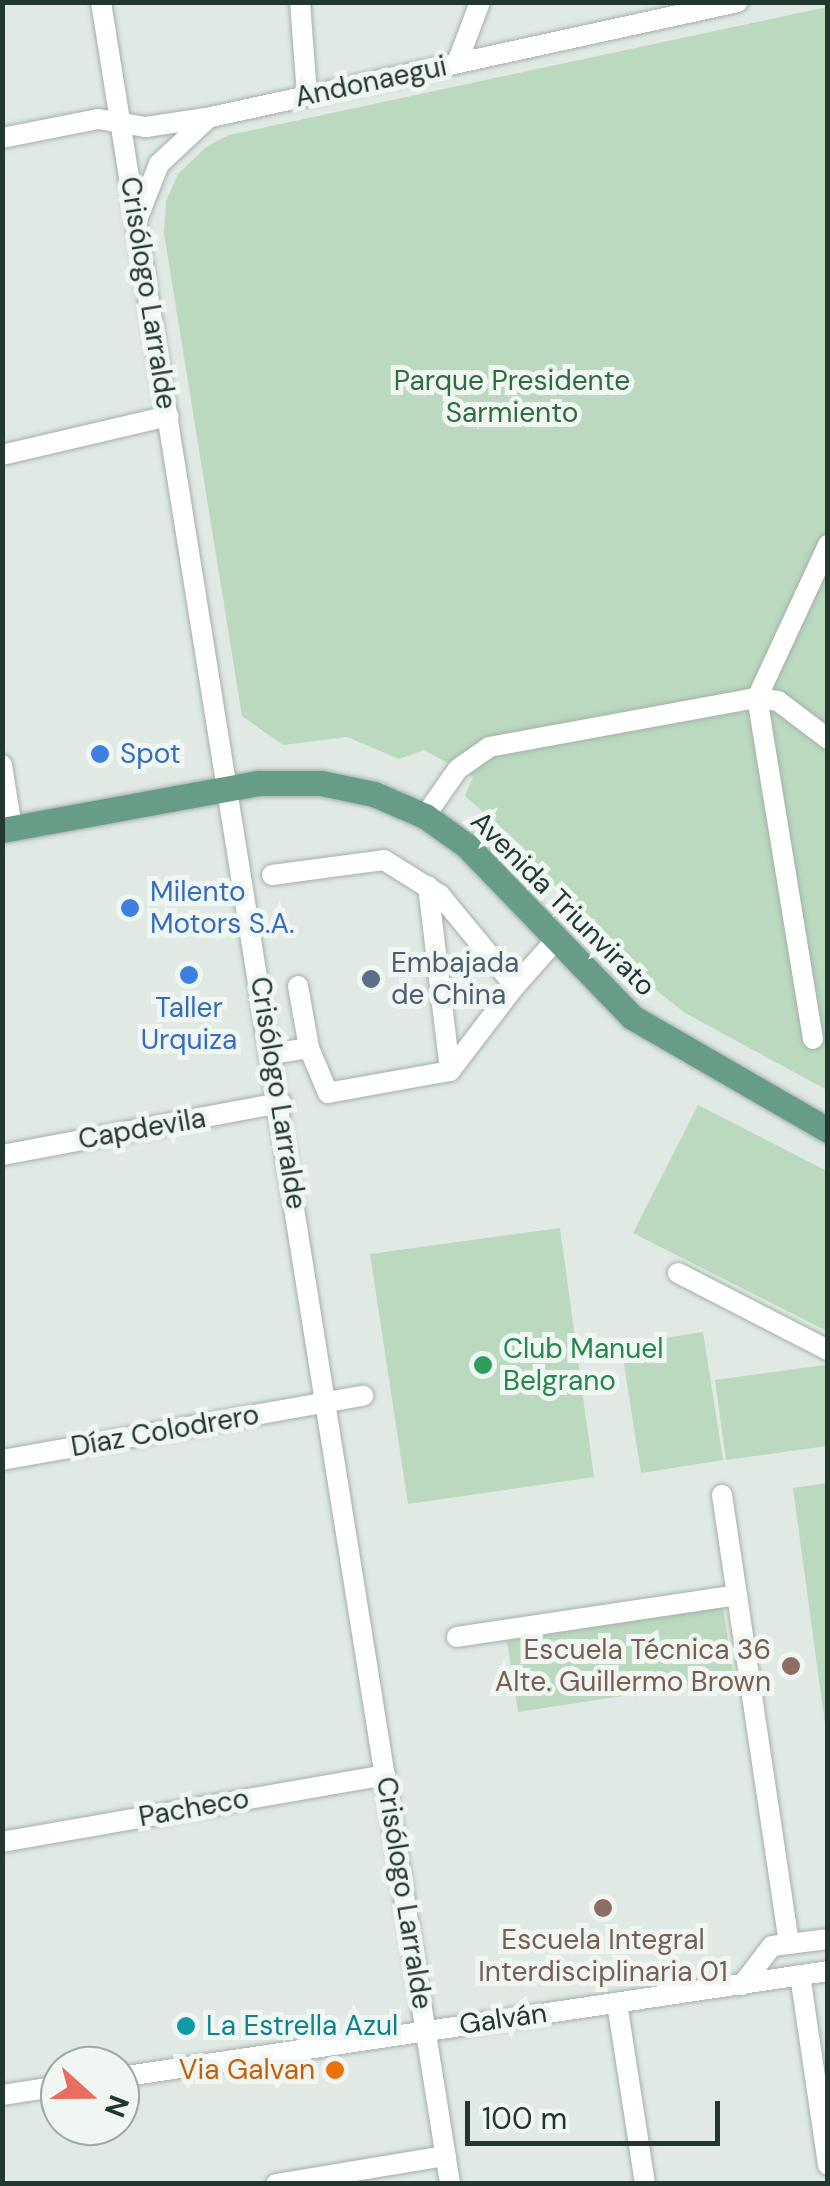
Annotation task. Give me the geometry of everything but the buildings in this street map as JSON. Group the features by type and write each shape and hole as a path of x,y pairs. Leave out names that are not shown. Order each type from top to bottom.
{"main road":[{"name":"Avenida Triunvirato","path":"7,829 229,786 321,782 426,816 467,846 605,994 666,1041 828,1130"}],"street":[{"name":"Crisólogo Larralde","path":"101,2 281,1103 450,2184"},
{"path":"300,2 308,96"},
{"path":"457,63 480,2"},
{"name":"Andonaegui","path":"2,138 98,118 146,127 211,117 680,9 738,2"},
{"path":"137,224 159,164 211,117"},
{"path":"2,455 168,416"},
{"path":"812,1039 757,698 828,546"},
{"path":"426,816 458,769 490,748 757,698 778,702 828,739"},
{"path":"2,765 7,829"},
{"path":"272,875 374,858 428,886 515,986"},
{"path":"428,886 450,1071"},
{"path":"298,986 309,1048 328,1093 450,1071 554,942"},
{"path":"273,1054 309,1048"},
{"name":"Capdevila","path":"2,1155 281,1103"},
{"path":"678,1272 828,1350"},
{"name":"Díaz Colodrero","path":"2,1460 364,1396"},
{"path":"722,1495 788,1944"},
{"path":"457,1637 737,1595"},
{"name":"Pacheco","path":"2,1842 384,1775"},
{"path":"742,1984 772,1946 828,1939"},
{"name":"Galván","path":"140,2074 828,1971"},
{"path":"800,1975 828,2165"},
{"path":"617,2004 645,2184"},
{"path":"2,2095 40,2089"},
{"path":"276,2184 446,2156"}],"green space":[{"name":"Parque Presidente Sarmiento","path":"827,7 827,1090 685,1013 642,979 600,940 522,846 465,796 473,777 424,750 399,759 347,737 283,745 242,716 164,233 166,201 178,174 206,147 229,135"},
{"path":"698,1105 827,1171 827,1331 633,1233"},
{"name":"Club Manuel Belgrano","path":"560,1228 594,1477 408,1504 370,1254"},
{"path":"703,1332 723,1460 641,1473 621,1345"},
{"path":"825,1365 827,1446 726,1460 715,1380"},
{"path":"828,1483 827,1739 793,1488"},
{"path":"723,1607 734,1679 518,1712 507,1641"}],"place":[{"name":"Spot","path":"100,754"},
{"name":"Milento Motors S.A.","path":"130,908"},
{"name":"Taller Urquiza","path":"189,975"},
{"name":"Embajada de China","path":"371,979"},
{"name":"Club Manuel Belgrano","path":"483,1365"},
{"name":"Escuela Técnica 36 Alte. Guillermo Brown","path":"791,1666"},
{"name":"Escuela Integral Interdisciplinaria 01","path":"603,1908"},
{"name":"La Estrella Azul","path":"186,2026"},
{"name":"Via Galvan","path":"335,2070"}]}
